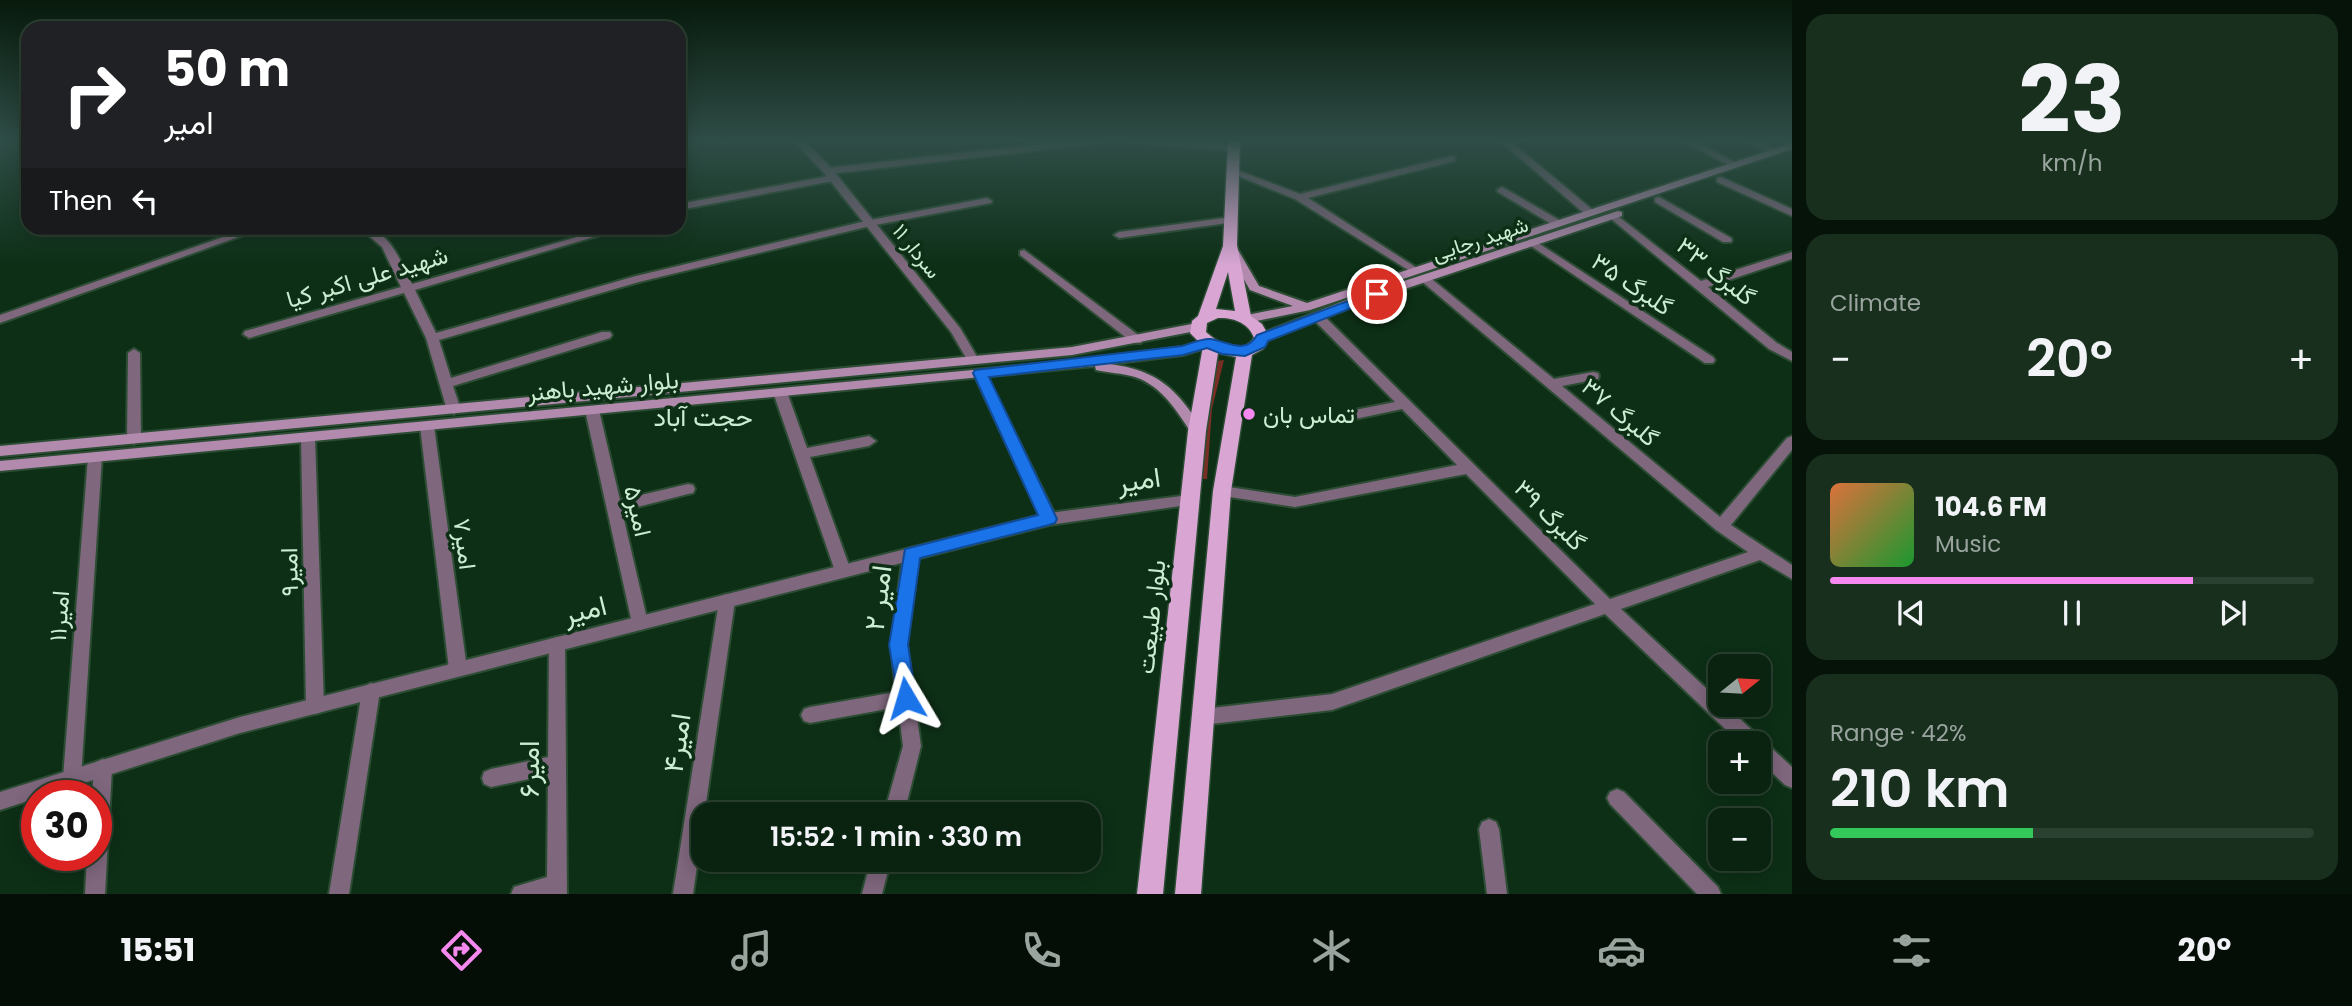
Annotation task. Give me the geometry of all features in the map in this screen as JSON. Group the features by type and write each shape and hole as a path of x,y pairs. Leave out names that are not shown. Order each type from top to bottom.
{"main road":[{"path":"1233,182 1230,245 1246,319"},
{"name":"شهید رجایی","path":"1262,338 1311,311 1557,223 1684,182"},
{"name":"شهید رجایی","path":"1419,274 1532,242 1716,182"},
{"path":"1230,245 1254,288 1311,311"},
{"path":"1202,321 1226,313 1246,319 1261,331 1260,344 1245,351 1234,352 1210,344 1198,333 1202,321 1230,245"},
{"name":"شهید رجایی","path":"1246,319 1311,311"},
{"name":"بلوار شهید باهنر","path":"0,451 1072,351 1137,340 1202,321"},
{"name":"بلوار شهید باهنر","path":"0,466 1079,364 1183,351 1210,344"},
{"name":"بلوار طبیعت","path":"1150,894 1189,500 1210,344"},
{"path":"1188,894 1222,491 1245,351"},
{"path":"1079,364 1126,370 1167,388 1197,431"}],"street":[{"path":"686,201 790,182"},
{"name":"سردار ۱۱","path":"837,182 956,331 972,360"},
{"name":"گلبرگ ۳۷","path":"1257,182 1299,197 1419,274 1721,526 1792,573"},
{"path":"1299,197 1361,182"},
{"path":"1553,182 1590,213"},
{"path":"1725,182 1792,213"},
{"path":"1502,190 1557,223"},
{"path":"1659,200 1727,240"},
{"path":"432,338 636,279 870,223 987,201"},
{"name":"گلبرگ ۳۳","path":"1614,216 1773,346 1792,357"},
{"path":"1119,235 1231,220"},
{"path":"0,319 238,235"},
{"path":"374,235 387,245 432,338 454,410"},
{"name":"شهید علی اکبر کیا","path":"249,334 594,235"},
{"name":"گلبرگ ۳۵","path":"1532,242 1710,360"},
{"path":"1024,253 1137,340"},
{"path":"1701,285 1792,255"},
{"name":"گلبرگ ۳۹","path":"1311,311 1607,606 1740,731"},
{"path":"446,384 606,335"},
{"path":"134,353 134,439"},
{"path":"980,373 1049,519"},
{"path":"1552,384 1593,376"},
{"path":"780,393 843,571"},
{"path":"1354,414 1406,404"},
{"name":"امیر۵","path":"592,410 640,623"},
{"name":"امیر۷","path":"426,426 458,669"},
{"name":"امیر۹","path":"308,437 315,706"},
{"path":"801,454 869,441"},
{"path":"1721,526 1792,441"},
{"name":"امیر۱۱","path":"72,778 95,457"},
{"path":"1222,491 1295,502 1469,468"},
{"path":"614,507 688,489"},
{"name":"امیر","path":"0,801 240,724 843,571 1049,519 1189,500"},
{"name":"امیر ۲","path":"897,802 912,746 899,645 912,554"},
{"path":"1203,717 1332,702 1760,554"},
{"name":"امیر۴","path":"683,894 727,601"},
{"name":"امیر۶","path":"557,644 557,889"},
{"path":"339,894 371,691"},
{"path":"810,715 906,698"},
{"path":"1771,759 1792,779"},
{"path":"491,778 557,764"},
{"path":"95,894 103,768"},
{"path":"1617,797 1711,894"},
{"path":"1489,829 1497,894"},
{"path":"872,894 878,872"},
{"path":"521,894 557,889"}],"shaded area":[{"path":"1224,360 1212,409 1207,479 1200,479 1208,362"}],"place":[{"name":"تماس بان","path":"1249,414"}],"district":[{"name":"حجت آباد","path":"703,417"}],"route":[{"path":"906,698 899,645 912,554 1049,519 980,373 1183,351 1208,343 1222,350 1245,351 1254,349 1262,338 1377,294"}]}
